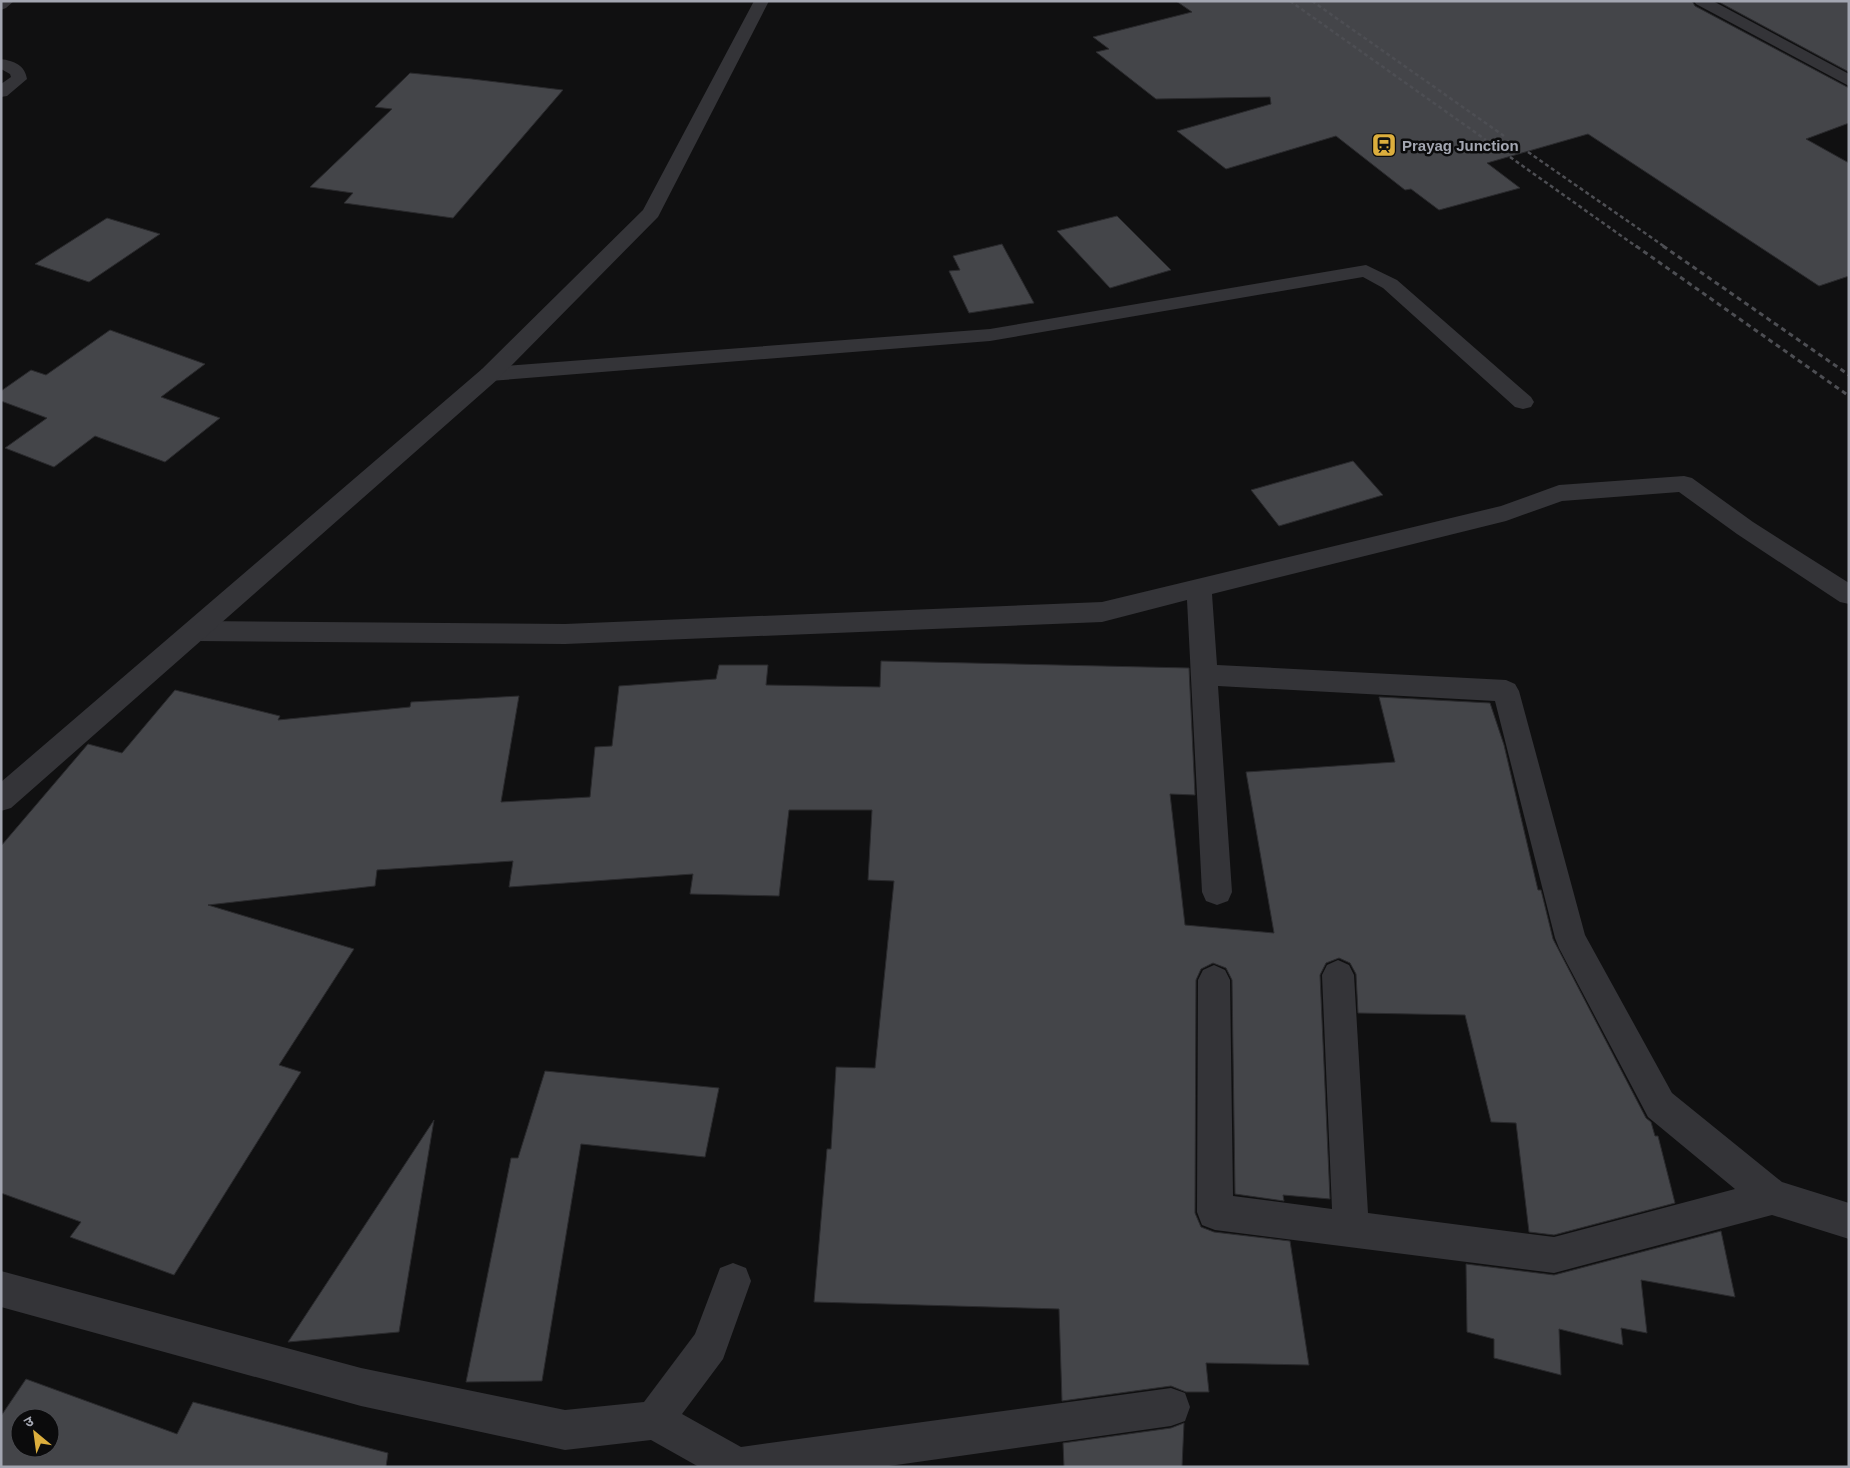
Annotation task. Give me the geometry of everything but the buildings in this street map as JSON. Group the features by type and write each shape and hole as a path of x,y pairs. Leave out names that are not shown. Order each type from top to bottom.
{"street":[{"path":"1,5 7,1"},
{"path":"1,799 490,374 651,213 762,1"},
{"path":"1701,1 1849,81"},
{"path":"1,64 8,65 18,72 19,80 1,92"},
{"path":"490,374 990,335 1366,271 1390,284 1523,402"},
{"path":"196,631 565,634 1102,612 1506,513 1559,492 1684,484 1745,528 1849,595"},
{"path":"1200,588 1217,892"},
{"path":"1204,675 1506,691 1570,938 1660,1105 1772,1197 1849,1221"},
{"path":"1338,974 1351,1229"},
{"path":"1214,980 1215,1212 1554,1255 1772,1197"},
{"path":"654,1420 710,1346 733,1281"},
{"path":"1,1289 361,1387 565,1430 654,1420 738,1467 1171,1407"}],"railway":[{"path":"1290,1 1486,140"},
{"path":"1312,1 1504,136"},
{"path":"1528,152 1665,247"},
{"path":"1510,157 1637,247"},
{"path":"1636,246 1849,396"},
{"path":"1663,246 1849,375"}],"place":[{"name":"Prayag Junction","path":"1384,145"}]}
